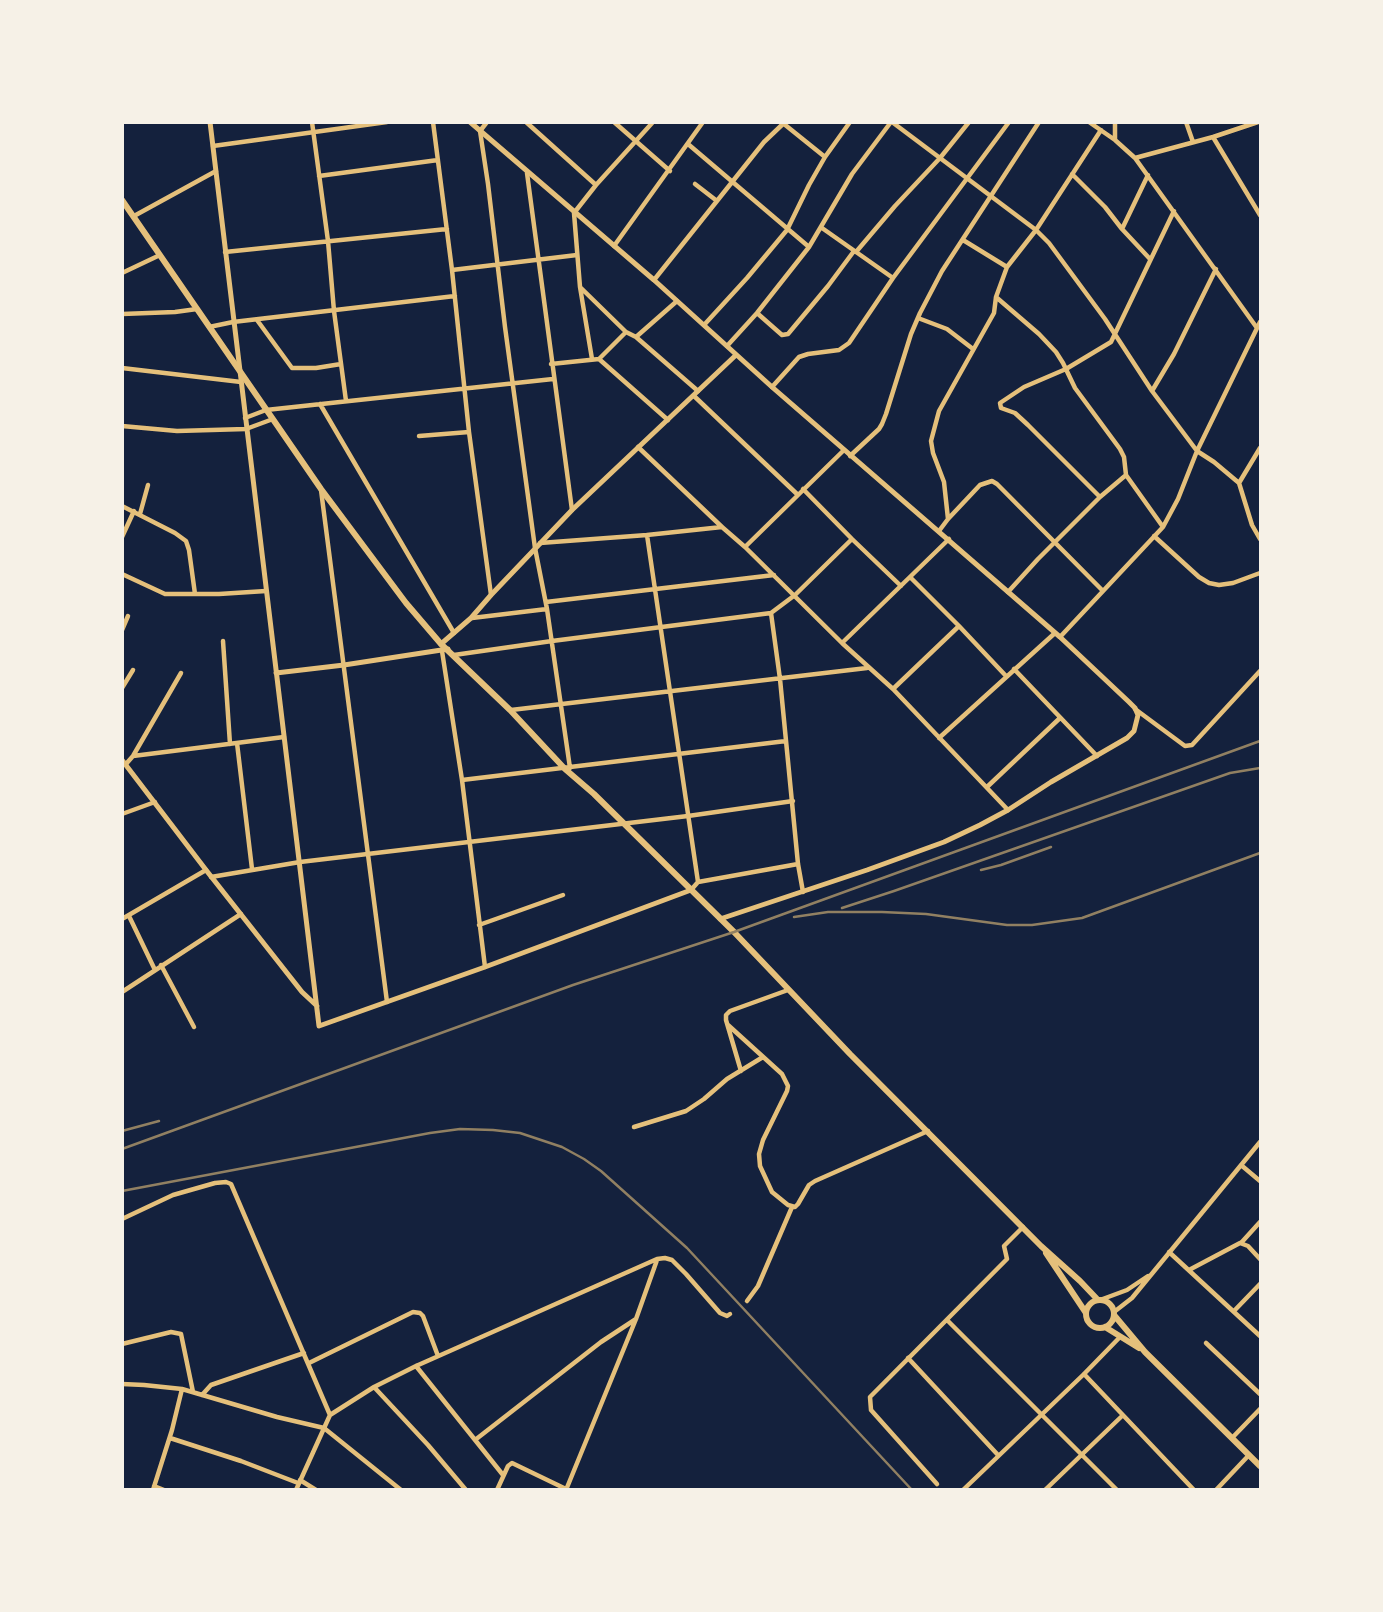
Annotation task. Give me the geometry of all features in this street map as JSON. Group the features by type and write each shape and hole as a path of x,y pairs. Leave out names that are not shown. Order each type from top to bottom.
{"main road":[{"path":"122,200 321,489 406,603 446,650 720,919 1041,1246 1099,1300 1109,1303 1145,1352 1261,1466"},
{"path":"1041,1246 1086,1313 1088,1321 1094,1326 1105,1327 1145,1352"},
{"path":"1086,1313 1090,1305 1099,1300"},
{"path":"1105,1327 1113,1320 1114,1313"}],"street":[{"path":"210,122 319,1026 691,890 698,882 798,864"},
{"path":"312,122 346,401"},
{"path":"213,146 387,122"},
{"path":"433,122 491,595"},
{"path":"470,122 1009,592 1135,708 1185,746 1192,745 1261,670"},
{"path":"487,122 480,131 512,384 552,641 567,769"},
{"path":"526,122 596,185"},
{"path":"614,122 670,171"},
{"path":"592,359 580,287 574,213 653,122"},
{"path":"614,247 703,122"},
{"path":"704,325 788,230 825,157 850,122"},
{"path":"727,346 809,247 852,174 891,122 992,196 1049,243 1115,334 1152,391 1197,450 1240,483 1252,525 1261,539"},
{"path":"757,313 782,335 788,334 855,251 940,158 969,122"},
{"path":"772,387 799,357 833,352 844,347 1009,122"},
{"path":"850,456 882,424 911,334 942,271 1040,122"},
{"path":"1089,122 1135,158 1257,328"},
{"path":"1115,122 1115,140"},
{"path":"1186,122 1193,142"},
{"path":"1135,158 1258,122"},
{"path":"653,280 764,142 784,123 825,157"},
{"path":"948,519 944,482 933,453 932,441 939,411 994,313 996,296 1007,267 1036,230 1101,130"},
{"path":"1213,137 1261,215"},
{"path":"688,144 809,247"},
{"path":"319,176 438,160"},
{"path":"134,216 216,172"},
{"path":"527,173 572,510"},
{"path":"1072,174 1150,259"},
{"path":"1122,229 1148,175"},
{"path":"695,184 717,201"},
{"path":"1100,497 1028,425 1015,413 1000,406 1000,403 1024,387 1066,369 1111,342 1174,211"},
{"path":"822,228 893,278"},
{"path":"225,251 447,229"},
{"path":"963,240 1007,267"},
{"path":"122,273 161,255"},
{"path":"452,270 577,256"},
{"path":"1152,391 1174,354 1216,269"},
{"path":"580,287 626,332 636,337 696,393 798,495"},
{"path":"209,327 455,296"},
{"path":"996,296 1056,352 1074,388 1120,449 1126,475 1163,527"},
{"path":"636,337 677,301"},
{"path":"122,314 198,309"},
{"path":"918,318 947,329 973,349"},
{"path":"257,320 292,368 341,365"},
{"path":"939,738 1014,669 1057,635 1163,527 1178,499 1197,450 1261,322"},
{"path":"599,359 626,332"},
{"path":"1253,337 1261,339"},
{"path":"485,967 446,650 454,634 572,510 736,355"},
{"path":"551,364 599,359 668,420"},
{"path":"122,368 241,382"},
{"path":"245,418 266,411 320,404 553,379"},
{"path":"320,404 454,634"},
{"path":"122,426 177,431 246,429 273,419"},
{"path":"419,436 469,432"},
{"path":"638,447 892,689 1008,810"},
{"path":"1240,483 1261,448"},
{"path":"746,547 844,450"},
{"path":"1009,592 1100,497 1126,475"},
{"path":"939,531 980,485 992,481 1102,590"},
{"path":"122,537 137,513 148,485"},
{"path":"321,489 387,1002"},
{"path":"803,489 901,586"},
{"path":"122,506 186,541 195,594"},
{"path":"537,546 722,527"},
{"path":"647,535 698,882"},
{"path":"1154,536 1209,583 1233,583 1261,573"},
{"path":"276,673 446,650 552,641 771,613 795,595 852,539"},
{"path":"842,643 949,540"},
{"path":"122,574 165,594 266,591"},
{"path":"546,602 774,575"},
{"path":"910,577 1006,676"},
{"path":"471,618 547,609"},
{"path":"771,613 803,892"},
{"path":"122,631 128,616"},
{"path":"892,689 959,626"},
{"path":"223,641 230,744"},
{"path":"510,710 867,668"},
{"path":"1014,669 1097,756"},
{"path":"122,688 133,670"},
{"path":"181,673 133,756 124,762 211,877 302,992 317,1006"},
{"path":"720,919 944,842 1008,810 1127,737 1134,731 1138,719 1135,708"},
{"path":"987,788 1060,718"},
{"path":"133,756 284,737"},
{"path":"462,780 786,741"},
{"path":"237,743 252,869"},
{"path":"211,877 300,862 793,801"},
{"path":"122,814 155,802"},
{"path":"122,919 206,870"},
{"path":"479,925 563,895"},
{"path":"122,992 241,914"},
{"path":"129,916 155,970"},
{"path":"162,965 194,1027"},
{"path":"741,1071 726,1015 730,1011 788,990"},
{"path":"728,1025 782,1074 788,1086 759,1154 760,1166 772,1192 792,1207"},
{"path":"634,1127 686,1111 705,1099 727,1079 763,1057"},
{"path":"747,1301 758,1286 792,1207 798,1204 810,1185 928,1131"},
{"path":"1114,1313 1132,1298 1261,1142"},
{"path":"1241,1165 1261,1181"},
{"path":"122,1219 173,1195 215,1183 231,1184 330,1415"},
{"path":"1189,1270 1240,1243 1261,1222"},
{"path":"937,1484 871,1410 870,1397 1007,1259 1004,1246 1023,1227"},
{"path":"1240,1243 1261,1259"},
{"path":"1169,1252 1261,1336"},
{"path":"298,1484 330,1415 374,1387 657,1259 669,1258 720,1314 730,1314"},
{"path":"497,1489 508,1466 514,1464 566,1489 636,1319 657,1259"},
{"path":"1099,1300 1127,1290 1151,1273"},
{"path":"1234,1311 1261,1284"},
{"path":"309,1363 413,1311 423,1316 438,1356"},
{"path":"475,1440 601,1342 636,1319"},
{"path":"947,1320 1117,1489"},
{"path":"122,1344 171,1332 181,1334 193,1392"},
{"path":"963,1489 1120,1337"},
{"path":"1206,1343 1261,1394"},
{"path":"202,1395 211,1385 304,1353"},
{"path":"908,1358 998,1455"},
{"path":"416,1366 503,1475"},
{"path":"1084,1374 1194,1489"},
{"path":"122,1384 182,1389 324,1428 398,1489"},
{"path":"374,1387 466,1489"},
{"path":"164,1489 154,1488 182,1389"},
{"path":"1232,1438 1261,1409"},
{"path":"1045,1489 1122,1416"},
{"path":"170,1438 316,1489"},
{"path":"1216,1489 1249,1455"}],"railway":[{"path":"122,1149 573,985 734,932 1260,741"},
{"path":"842,908 1230,773 1260,768"},
{"path":"981,870 1051,847"},
{"path":"794,917 828,912 882,912 926,914 1007,925 1032,925 1082,918 1260,853"},
{"path":"122,1131 159,1121"},
{"path":"122,1191 460,1129 520,1133 562,1147 601,1171 687,1248 912,1490"}]}
